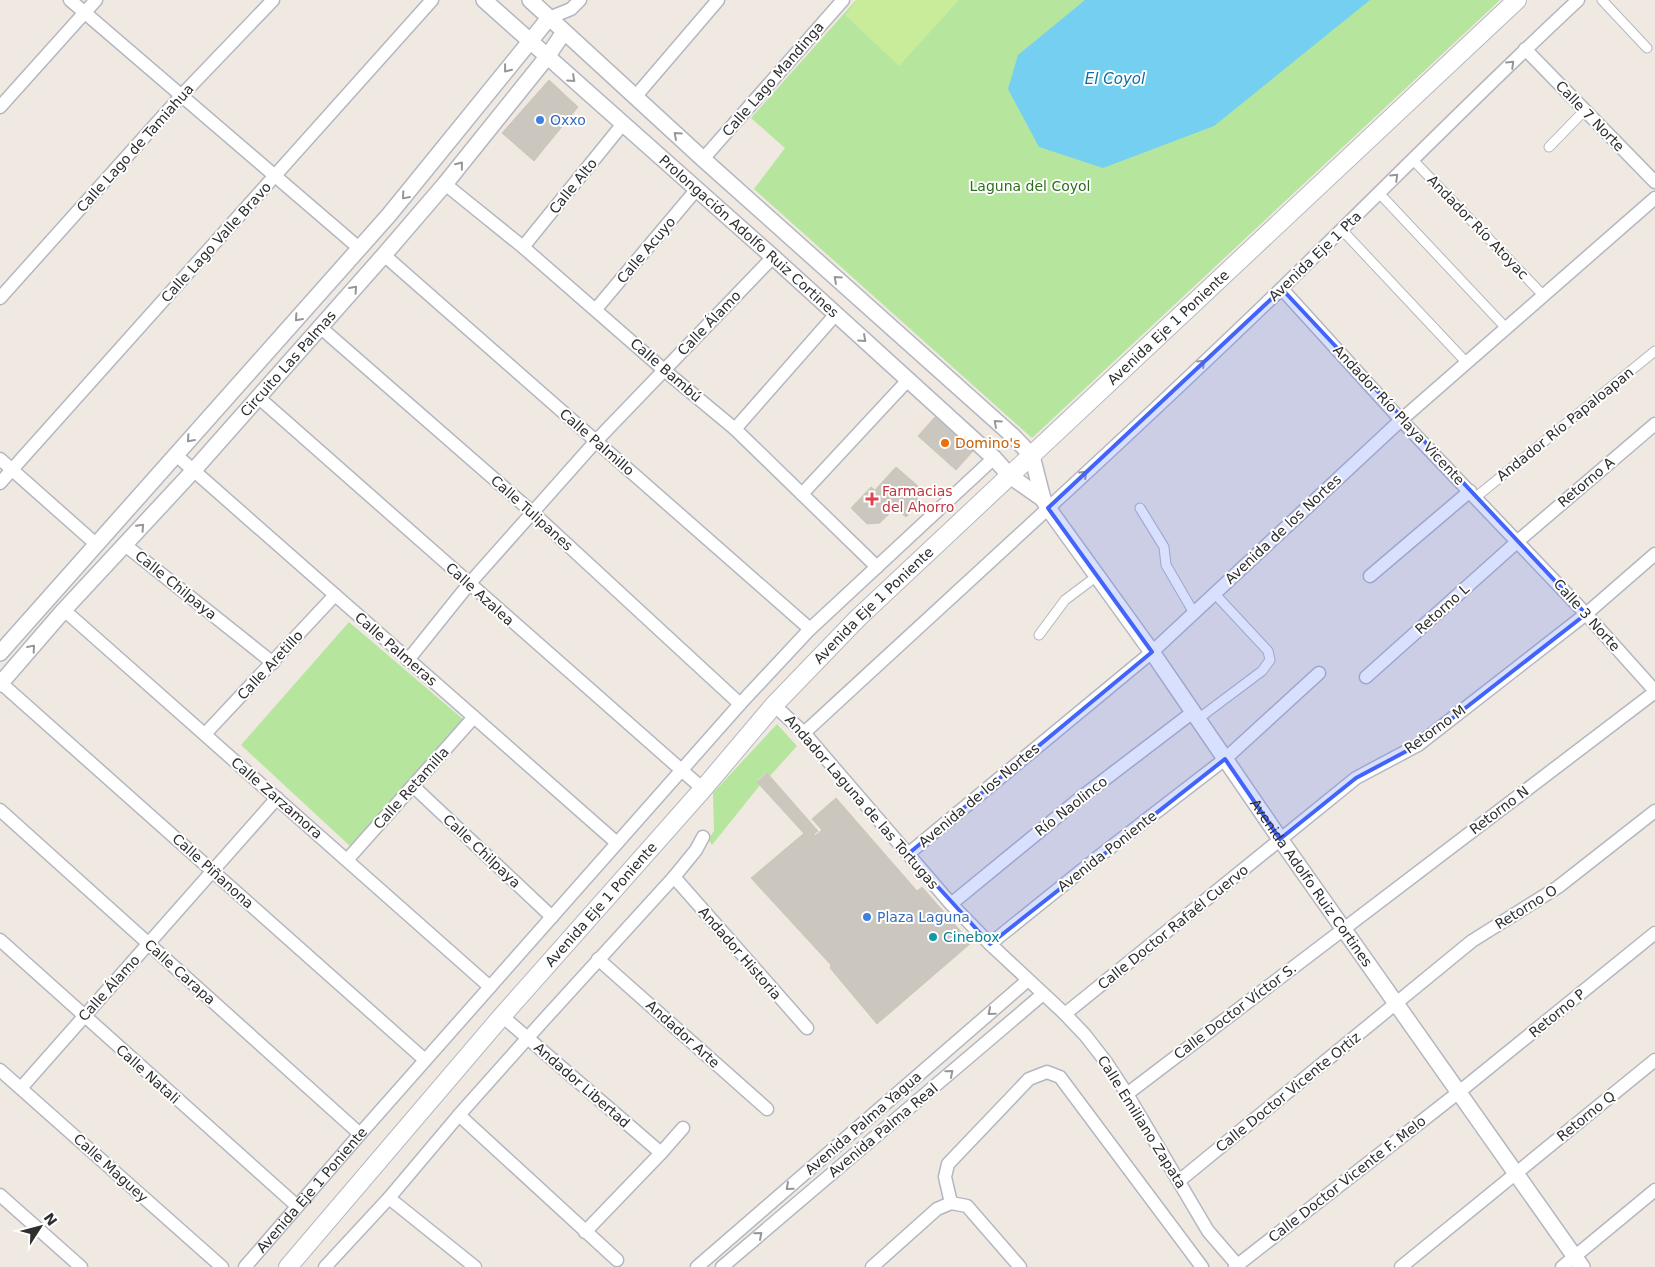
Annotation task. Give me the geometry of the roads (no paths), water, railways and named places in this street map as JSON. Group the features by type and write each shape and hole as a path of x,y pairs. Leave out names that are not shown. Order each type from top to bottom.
{"main road":[{"name":"Avenida Eje 1 Poniente","path":"288,1267 502,1016 774,705 858,618 1517,0"}],"street":[{"path":"70,0 274,177 360,248"},
{"path":"0,107 96,0"},
{"name":"Calle Lago de Tamiahua","path":"0,298 181,96 273,0"},
{"name":"Calle Lago Valle Bravo","path":"0,483 432,0"},
{"name":"Prolongación Adolfo Ruiz Cortines","path":"484,0 836,314 994,458 1010,476"},
{"name":"Prolongación Adolfo Ruiz Cortines","path":"530,0 702,159 1032,456"},
{"path":"635,97 718,0"},
{"name":"Calle Lago Mandinga","path":"702,159 843,0"},
{"name":"Avenida Eje 1 Pta","path":"804,733 1045,503 1282,289 1525,49 1578,0"},
{"path":"1602,0 1647,48"},
{"path":"549,18 575,5"},
{"path":"564,32 575,5"},
{"name":"Circuito Las Palmas","path":"0,653 413,187 529,40 549,18"},
{"name":"Circuito Las Palmas","path":"1,684 64,610 194,470 384,255 445,184 547,57 564,32"},
{"name":"Calle 7 Norte","path":"1525,49 1655,182"},
{"path":"1549,147 1585,110"},
{"name":"Calle Alto","path":"523,247 622,125"},
{"name":"Andador Río Atoyac","path":"1413,160 1543,295"},
{"name":"Calle Bambú","path":"445,184 523,247 664,370 735,428 877,567"},
{"name":"Calle Acuyo","path":"596,309 696,190"},
{"path":"1379,193 1506,328"},
{"name":"Avenida de los Nortes","path":"908,854 1152,652 1401,420 1655,198"},
{"path":"1342,230 1466,362"},
{"path":"789,272 806,252"},
{"name":"Calle Palmillo","path":"384,255 810,629"},
{"name":"Calle Álamo","path":"408,660 469,584 596,441 773,257"},
{"name":"Andador Río Playa Vicente","path":"1282,289 1401,420 1518,541"},
{"path":"735,428 836,314"},
{"name":"Calle Tulipanes","path":"320,327 532,512 740,704"},
{"path":"802,494 903,376 915,349"},
{"name":"Andador Río Papaloapan","path":"1473,494 1655,351"},
{"name":"Calle Azalea","path":"258,397 702,789"},
{"name":"Retorno A","path":"1518,541 1655,424"},
{"name":"Calle Palmeras","path":"176,455 617,843"},
{"name":"Avenida Adolfo Ruiz Cortines","path":"1032,456 1045,503"},
{"name":"Avenida Eje 1 Poniente","path":"245,1267 425,1060 740,704 810,629 994,458"},
{"path":"0,459 96,545"},
{"name":"Avenida Adolfo Ruiz Cortines","path":"1010,476 1045,503 1098,576 1280,840 1578,1262"},
{"path":"1370,576 1473,494"},
{"path":"1140,508 1164,547 1166,565 1194,613"},
{"name":"Calle 3 Norte","path":"1518,541 1655,692"},
{"name":"Retorno L","path":"1366,677 1518,541"},
{"name":"Calle Chilpaya","path":"125,544 273,663"},
{"name":"Retorno M","path":"1280,840 1356,778 1418,745 1586,614 1655,554"},
{"path":"1039,635 1065,600 1098,576"},
{"path":"1196,716 1262,671 1270,660 1268,651 1214,593"},
{"name":"Calle Aretillo","path":"204,734 273,663 335,595"},
{"name":"Calle Zarzamora","path":"64,610 490,987"},
{"path":"1225,759 1319,673"},
{"name":"Calle Piñanona","path":"1,684 425,1060"},
{"name":"Retorno N","path":"1344,929 1655,692"},
{"name":"Andador Laguna de las Tortugas","path":"774,705 804,733 951,904 990,944"},
{"name":"Río Naolinco","path":"951,904 1079,799 1196,716"},
{"name":"Calle Retamilla","path":"347,860 474,718"},
{"name":"Avenida Poniente","path":"990,944 1225,759"},
{"name":"Calle Chilpaya","path":"413,786 552,917"},
{"name":"Calle Álamo","path":"21,1088 277,798"},
{"name":"Calle Carapa","path":"0,810 360,1134"},
{"name":"Retorno O","path":"1397,1004 1472,941 1558,887 1655,811"},
{"path":"325,1267 389,1198 459,1114 527,1038 674,877 696,850 703,837"},
{"name":"Calle Doctor Rafaél Cuervo","path":"1065,1014 1280,840"},
{"name":"Andador Historia","path":"674,877 806,1028"},
{"name":"Calle Doctor Víctor S.","path":"1127,1094 1344,929"},
{"name":"Retorno P","path":"1459,1092 1655,933"},
{"name":"Calle Natali","path":"0,940 297,1206"},
{"name":"Calle Emiliano Zapata","path":"990,944 1065,1014 1085,1035 1106,1062 1179,1180 1208,1231 1237,1266"},
{"name":"Andador Arte","path":"598,959 767,1109"},
{"name":"Avenida Palma Yagua","path":"698,1267 1028,980"},
{"name":"Avenida Palma Real","path":"722,1267 1044,994"},
{"name":"Calle Doctor Vicente Ortiz","path":"1179,1180 1397,1004"},
{"name":"Andador Libertad","path":"502,1016 661,1154"},
{"name":"Retorno Q","path":"1401,1267 1655,1060"},
{"name":"Calle Maguey","path":"0,1070 222,1267"},
{"path":"951,1203 945,1178 948,1164 1030,1079 1047,1072 1060,1077 1202,1267"},
{"name":"Calle Doctor Vicente F. Melo","path":"1237,1266 1459,1092"},
{"path":"459,1114 617,1260"},
{"path":"867,1119 880,1133"},
{"path":"585,1232 661,1154 683,1128"},
{"path":"1562,1267 1578,1262 1655,1190"},
{"path":"0,1195 80,1267"},
{"path":"389,1198 475,1267"},
{"path":"872,1267 936,1209 951,1203 967,1206 1020,1267"}],"water":[{"name":"El Coyol","path":"1085,0 1370,0 1214,126 1103,168 1039,147 1008,89 1018,55"}],"place":[{"name":"Oxxo","path":"540,120"},
{"name":"Domino's","path":"945,443"},
{"name":"Farmacias del Ahorro","path":"872,499"},
{"name":"Plaza Laguna","path":"867,917"},
{"name":"Cinebox","path":"933,937"}],"park label":[{"name":"Laguna del Coyol","path":"1030,186"}]}
